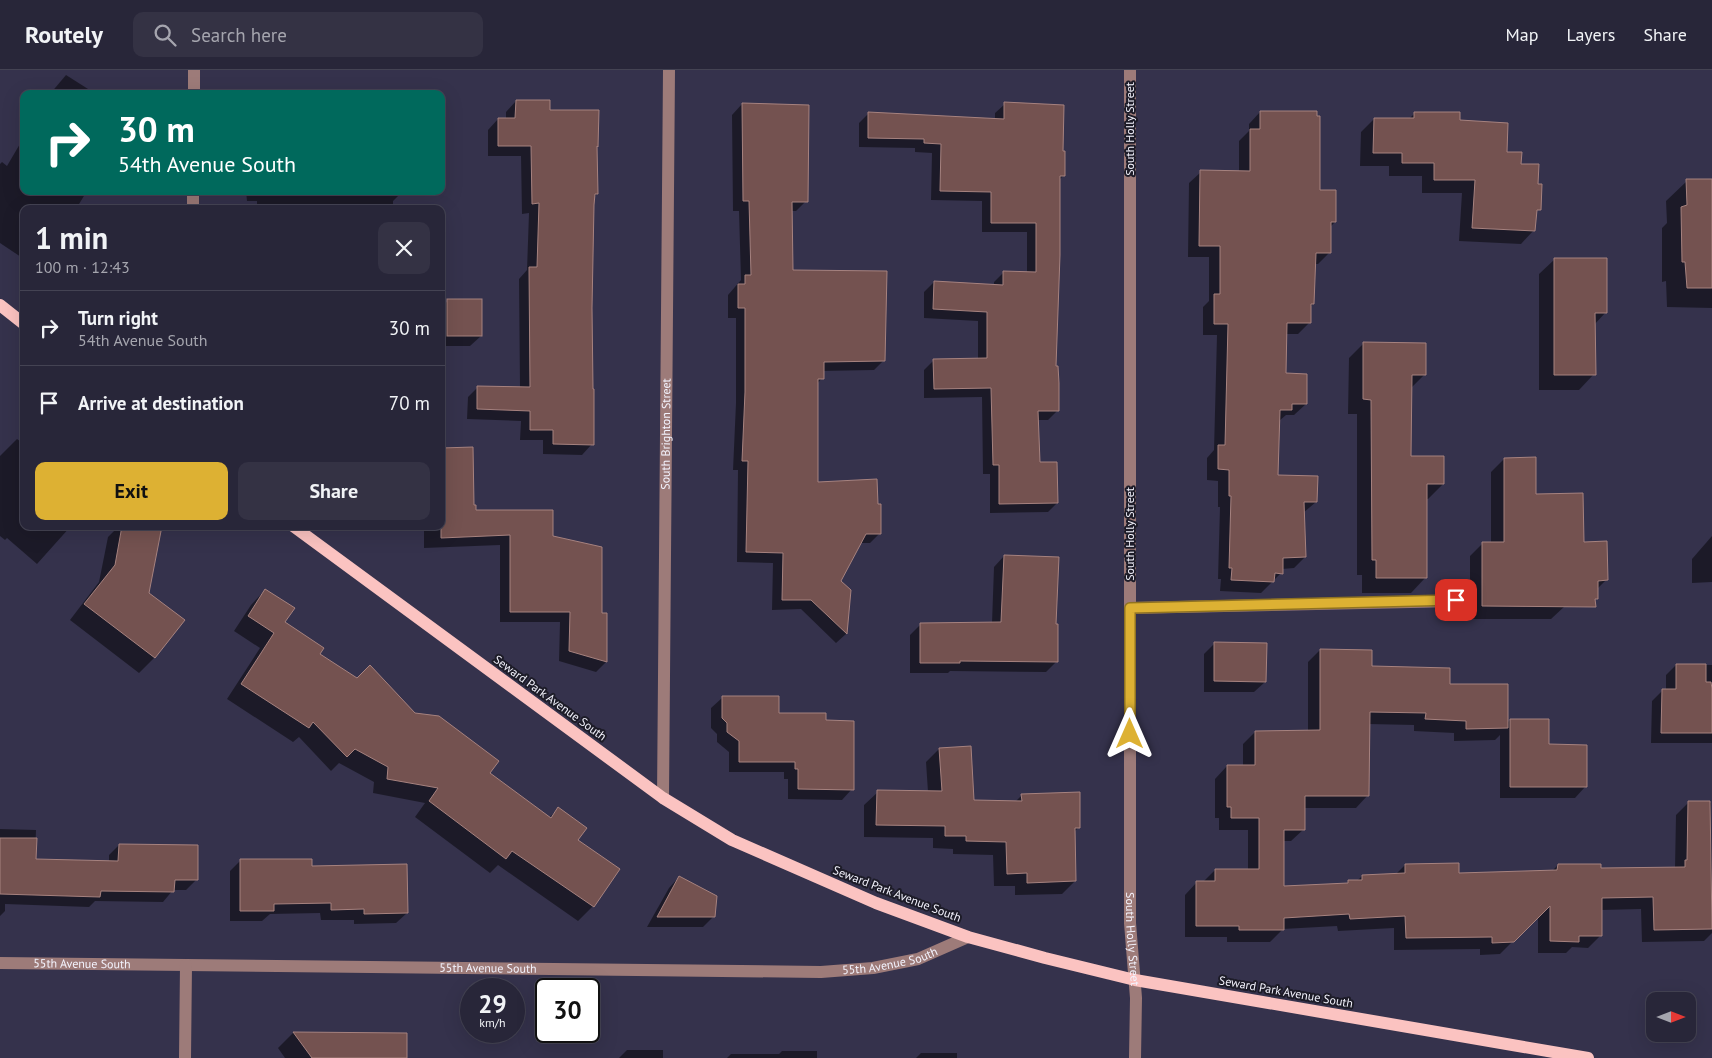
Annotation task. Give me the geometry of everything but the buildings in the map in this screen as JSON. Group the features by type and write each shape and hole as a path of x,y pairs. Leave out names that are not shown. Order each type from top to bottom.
{"main road":[{"path":"0,306 20,321"},
{"name":"Seward Park Avenue South","path":"298,530 663,798 732,840 876,903 968,937 1134,980 1588,1058"}],"street":[{"path":"194,70 194,90"},
{"name":"South Brighton Street","path":"663,798 669,70"},
{"name":"South Holly Street","path":"1130,70 1130,923 1134,980 1135,1058"},
{"path":"1130,608 1456,600"},
{"name":"55th Avenue South","path":"0,963 822,972 873,968 918,959 968,937"},
{"path":"185,1058 186,965"}],"route":[{"path":"1130,734 1130,608 1456,600"}]}
